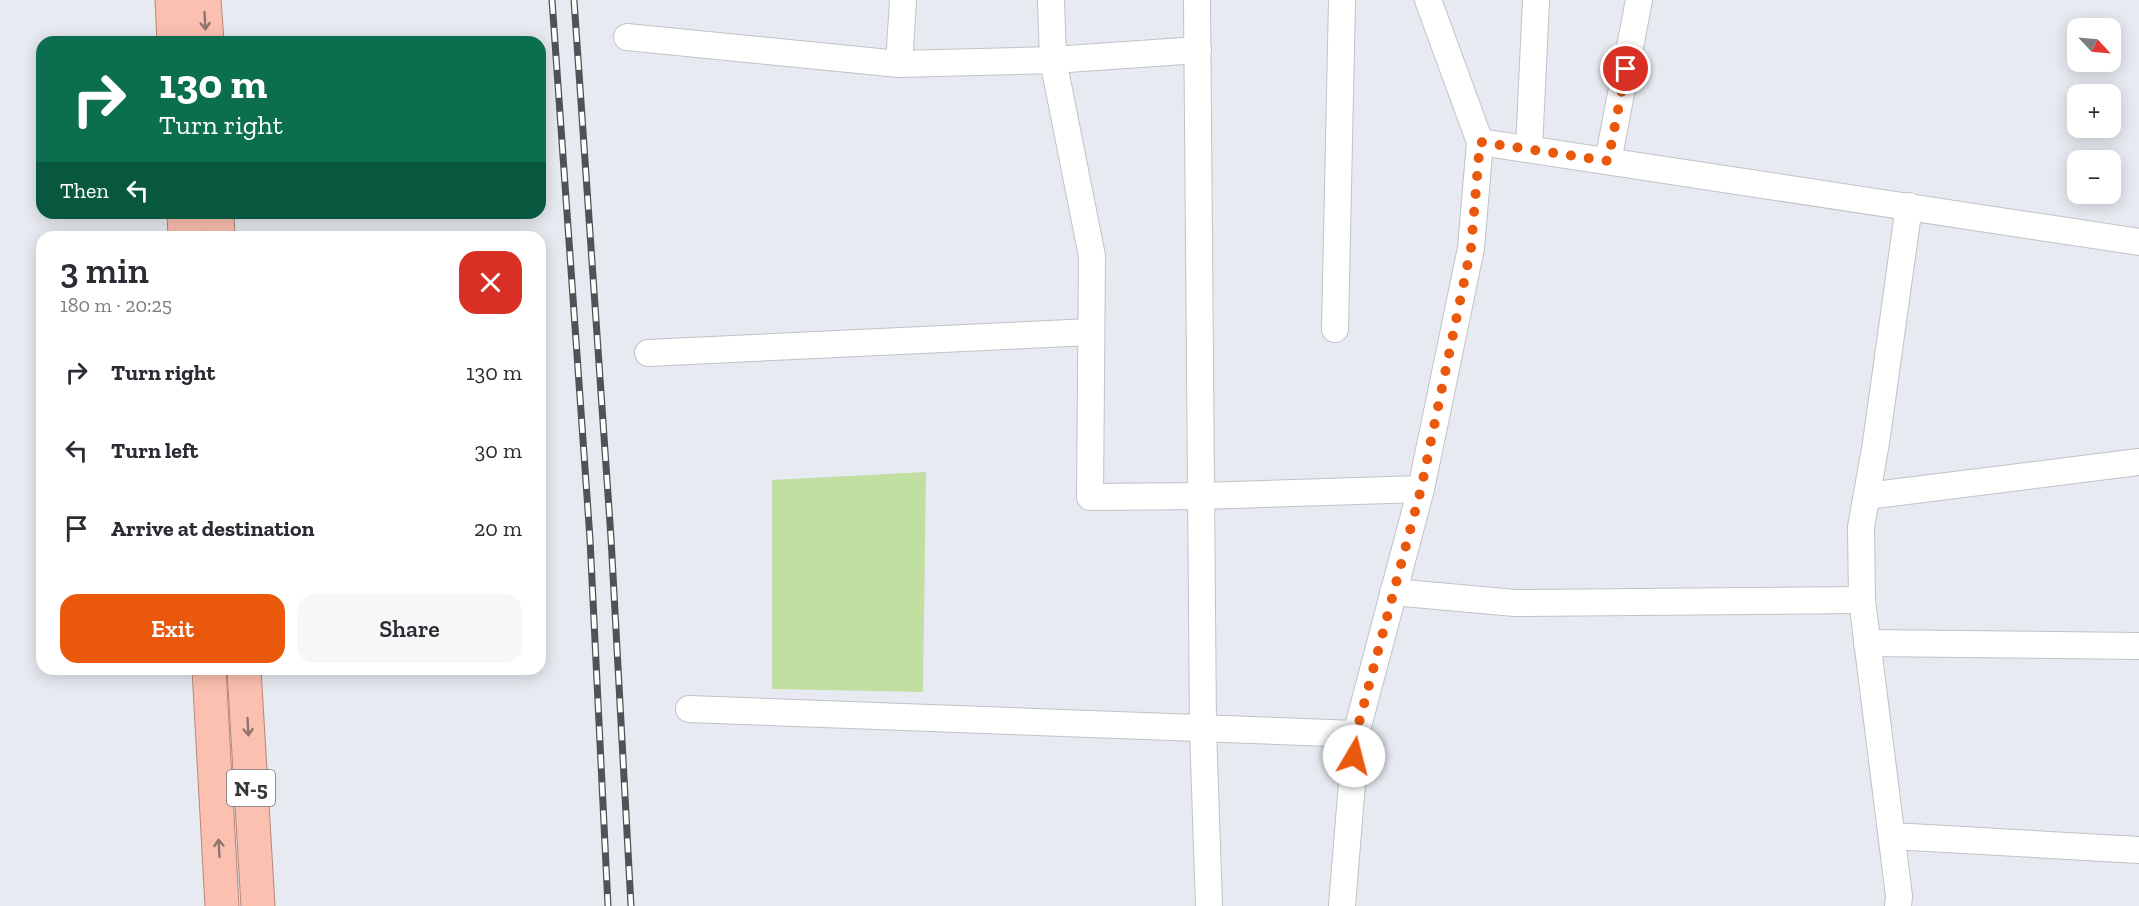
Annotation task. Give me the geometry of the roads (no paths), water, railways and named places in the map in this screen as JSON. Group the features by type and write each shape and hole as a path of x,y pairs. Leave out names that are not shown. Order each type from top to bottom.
{"highway":[{"path":"172,0 174,36"},
{"path":"204,0 207,36"},
{"name":"N-5","path":"209,675 222,906"},
{"name":"N-5","path":"244,675 258,906"}],"street":[{"path":"899,64 903,0"},
{"path":"1051,0 1053,60 1092,256 1090,497 1421,489"},
{"path":"1197,0 1203,729 1209,906"},
{"path":"1335,329 1342,0"},
{"path":"1342,906 1356,734 1421,489 1471,248 1480,142 1428,0"},
{"path":"1529,149 1536,0"},
{"path":"1608,161 1639,0"},
{"path":"627,37 899,64 1053,60 1198,50"},
{"path":"1480,142 2139,242"},
{"path":"1898,906 1899,896 1892,836 1862,600 1861,527 1876,443 1909,206"},
{"path":"648,353 1091,332"},
{"path":"1867,496 2139,462"},
{"path":"1394,592 1515,603 1862,600"},
{"path":"1867,643 2139,646"},
{"path":"689,709 1356,734"},
{"path":"1892,836 2139,850"}],"railway":[{"path":"552,0 590,539 608,906"},
{"path":"574,0 611,538 631,906"}]}
